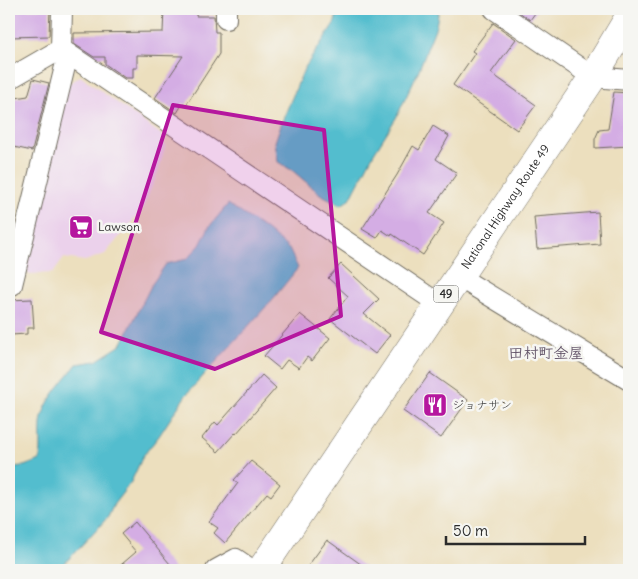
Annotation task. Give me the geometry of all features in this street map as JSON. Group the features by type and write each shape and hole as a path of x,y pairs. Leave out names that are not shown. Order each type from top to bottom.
{"highway":[{"name":"National Highway Route 49","path":"260,570 459,277 593,76 629,17"}],"street":[{"path":"9,286 12,285 64,52 62,9"},
{"path":"494,9 593,76 629,80"},
{"path":"12,75 64,52"},
{"path":"64,52 439,304"},
{"path":"459,277 629,380"},
{"path":"216,570 236,559 252,570"}],"highlighted area":[{"path":"173,105 324,130 341,316 215,369 101,332"}],"shaded area":[{"path":"80,76 162,135 165,146 159,169 142,210 105,254 85,261 64,258 53,273 30,274 21,267 65,86"}],"water":[{"path":"338,9 439,9 436,26 418,72 396,118 374,153 350,199 341,205 320,194 293,171 278,162 275,142 304,69 335,22"},
{"path":"228,204 267,230 289,249 298,268 273,299 186,395 159,436 143,456 131,482 114,504 108,517 64,564 57,570 9,570 9,467 24,466 40,460 41,424 46,407 55,392 77,364 96,361 121,345 152,284 166,264 187,259 200,245 209,227"}],"building":[{"path":"9,9 50,9 49,36 9,37"},
{"path":"164,9 196,9 196,16 214,16 215,32 219,32 219,54 186,105 183,103 177,113 155,98 183,56 137,55 137,68 133,68 133,78 125,78 105,64 105,57 94,57 74,44 74,33 163,32"},
{"path":"515,9 538,9 530,20"},
{"path":"493,23 516,39 491,73 536,105 517,130 453,85 475,53 472,51"},
{"path":"33,79 49,83 32,151 9,146 9,99 28,96"},
{"path":"614,92 629,93 629,146 595,148 595,139 599,130 608,129"},
{"path":"433,126 449,136 436,159 457,173 429,213 444,223 423,255 392,234 391,236 382,230 377,238 362,229 397,175 413,146 419,150"},
{"path":"598,212 600,244 537,249 534,217"},
{"path":"341,264 379,299 364,314 390,335 375,354 330,319 348,296 328,278"},
{"path":"32,299 34,328 27,328 27,334 11,335 9,300"},
{"path":"300,314 330,338 312,361 307,357 299,368 287,360 280,369 264,356"},
{"name":"ジョナサン","path":"430,373 468,400 441,438 403,411"},
{"path":"262,375 276,388 218,452 202,438 215,422 218,425"},
{"path":"251,461 280,484 271,496 267,493 225,543 214,533 218,528 209,522 238,483 234,480"},
{"path":"135,522 175,570 115,570 136,552 121,534"},
{"path":"327,540 369,570 305,570"}],"place":[{"name":"Lawson","path":"81,227"},
{"name":"ジョナサン","path":"435,405"}],"district":[{"name":"田村町金屋","path":"546,353"}]}
